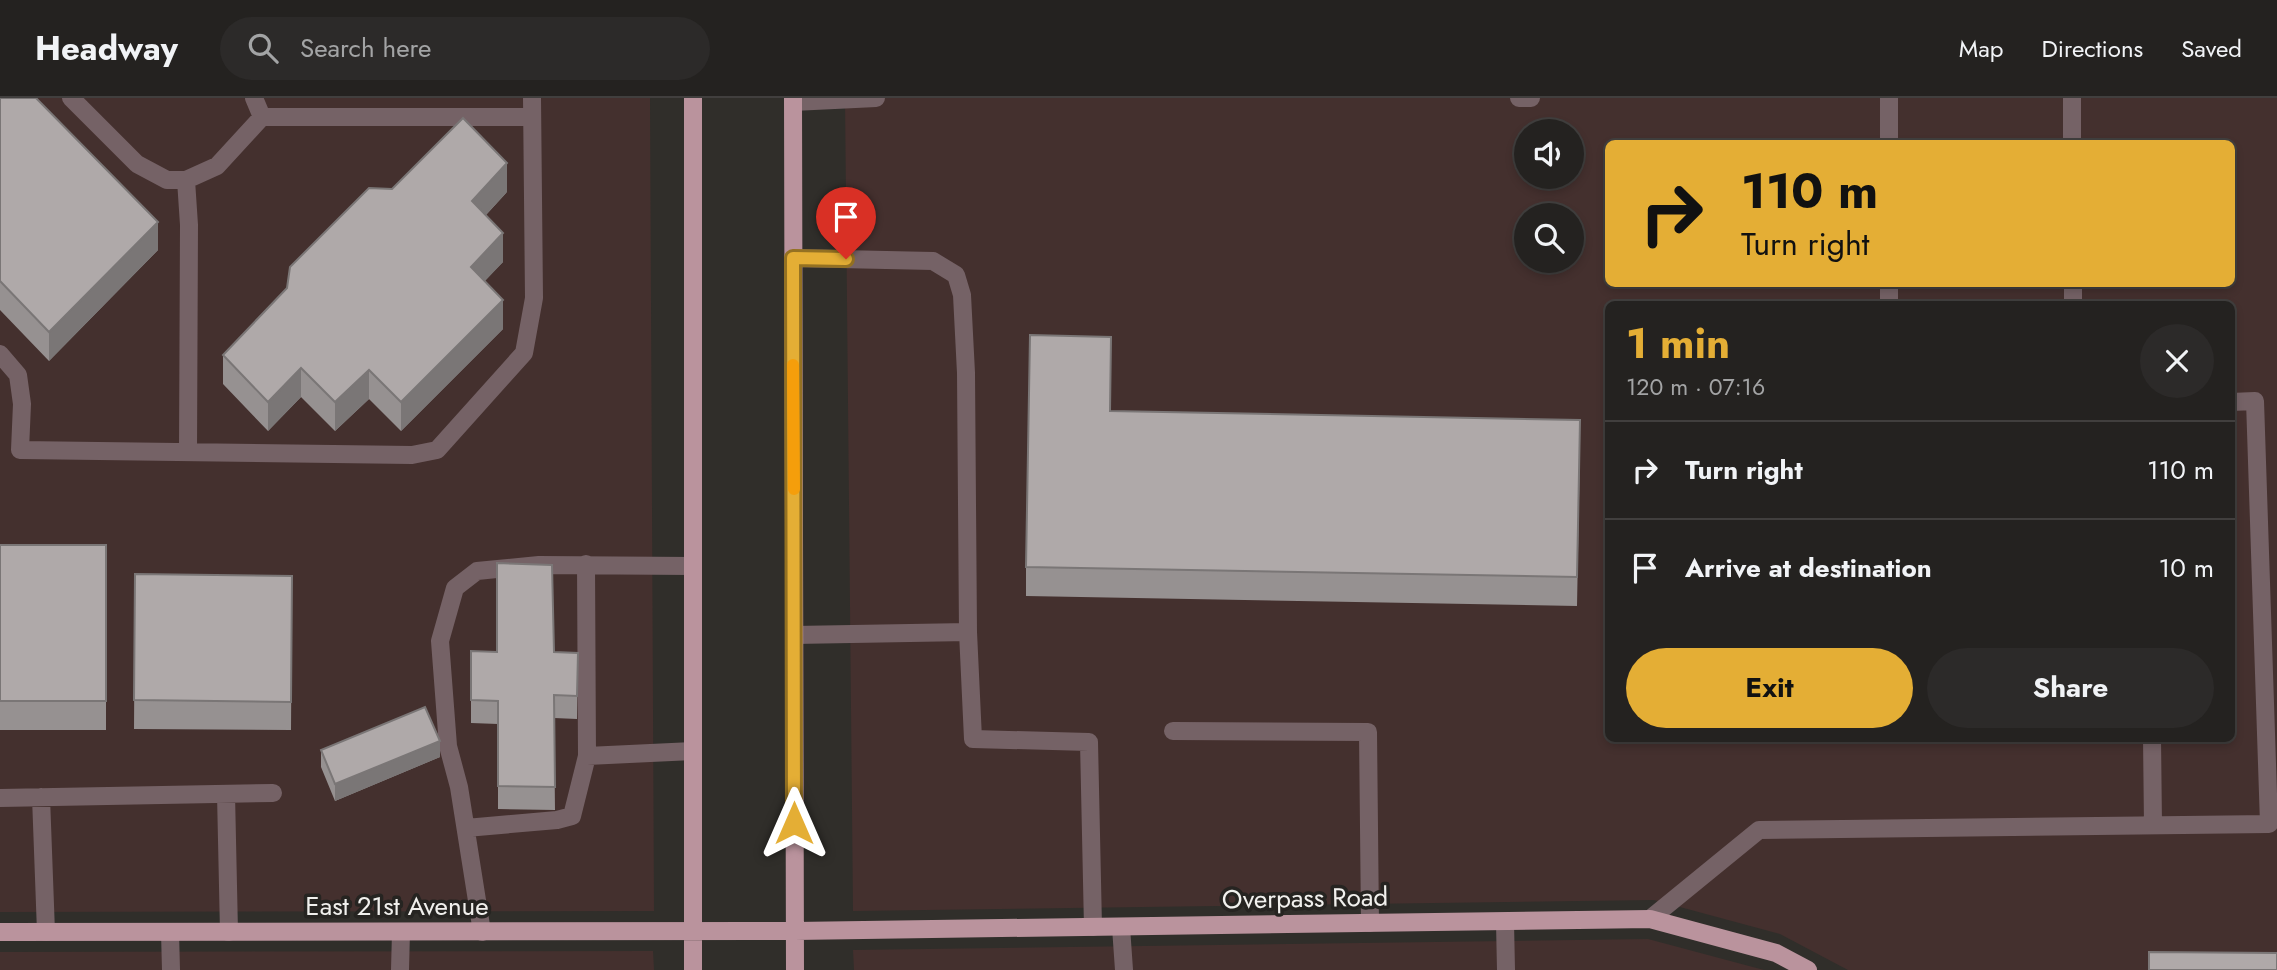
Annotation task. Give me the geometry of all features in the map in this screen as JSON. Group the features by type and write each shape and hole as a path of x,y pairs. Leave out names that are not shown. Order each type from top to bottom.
{"main road":[{"path":"693,98 693,970"},
{"path":"793,100 795,970"},
{"name":"Overpass Road","path":"795,931 1650,919 1776,953 1808,970"},
{"name":"East 21st Avenue","path":"0,932 795,931"}],"lane":[{"path":"71,98 137,164 167,180 186,180 217,166 262,117 532,117"},
{"path":"254,98 262,117"},
{"path":"0,354 18,375 22,404 20,450 412,455 437,450 524,353 534,299 532,98"},
{"path":"793,100 876,98"},
{"path":"1519,98 1531,98"},
{"path":"1889,98 1889,140"},
{"path":"2072,98 2073,140"},
{"path":"186,180 189,225 188,452"},
{"path":"793,258 933,261 956,275 962,295 965,373 968,632 973,739 1089,742 1093,927"},
{"path":"1650,919 1759,831 2269,824 2255,401 2235,402"},
{"path":"466,828 556,820 572,816 587,756 586,564"},
{"path":"482,932 459,787 449,746 440,641 454,588 477,571 540,565 693,566"},
{"path":"794,635 968,632"},
{"path":"1172,732 1368,732 1370,923"},
{"path":"2152,742 2153,825"},
{"path":"587,756 693,751"},
{"path":"0,798 273,793"},
{"path":"226,794 229,932"},
{"path":"41,797 46,932"},
{"path":"1505,922 1506,970"},
{"path":"1121,927 1124,970"},
{"path":"170,932 171,970"},
{"path":"401,932 401,970"}],"shaded area":[{"path":"0,98 650,98 654,911 0,912"},
{"path":"845,98 2277,98 2277,970 1848,970 1780,934 1654,900 853,911"},
{"path":"1648,939 1764,970 854,970 853,950"},
{"path":"653,951 654,970 0,970 0,952"}],"building":[{"path":"0,98 36,98 158,222 49,332 0,281"},
{"path":"463,118 507,163 472,201 503,233 471,267 503,300 401,402 369,370 335,402 301,368 268,402 223,355 287,288 290,267 369,188 392,189"},
{"path":"1030,335 1111,337 1110,411 1580,420 1577,577 1026,567"},
{"path":"0,545 106,545 106,701 0,701"},
{"path":"497,563 552,565 554,652 578,653 577,696 554,695 555,787 498,786 498,701 471,700 471,651 497,652"},
{"path":"135,574 292,576 291,702 134,700"},
{"path":"425,707 440,741 335,784 321,750"},
{"path":"2149,952 2277,953 2277,970 2149,970"}],"slow traffic":[{"path":"793,365 794,489"}],"route":[{"path":"794,823 793,258 846,259"}]}
